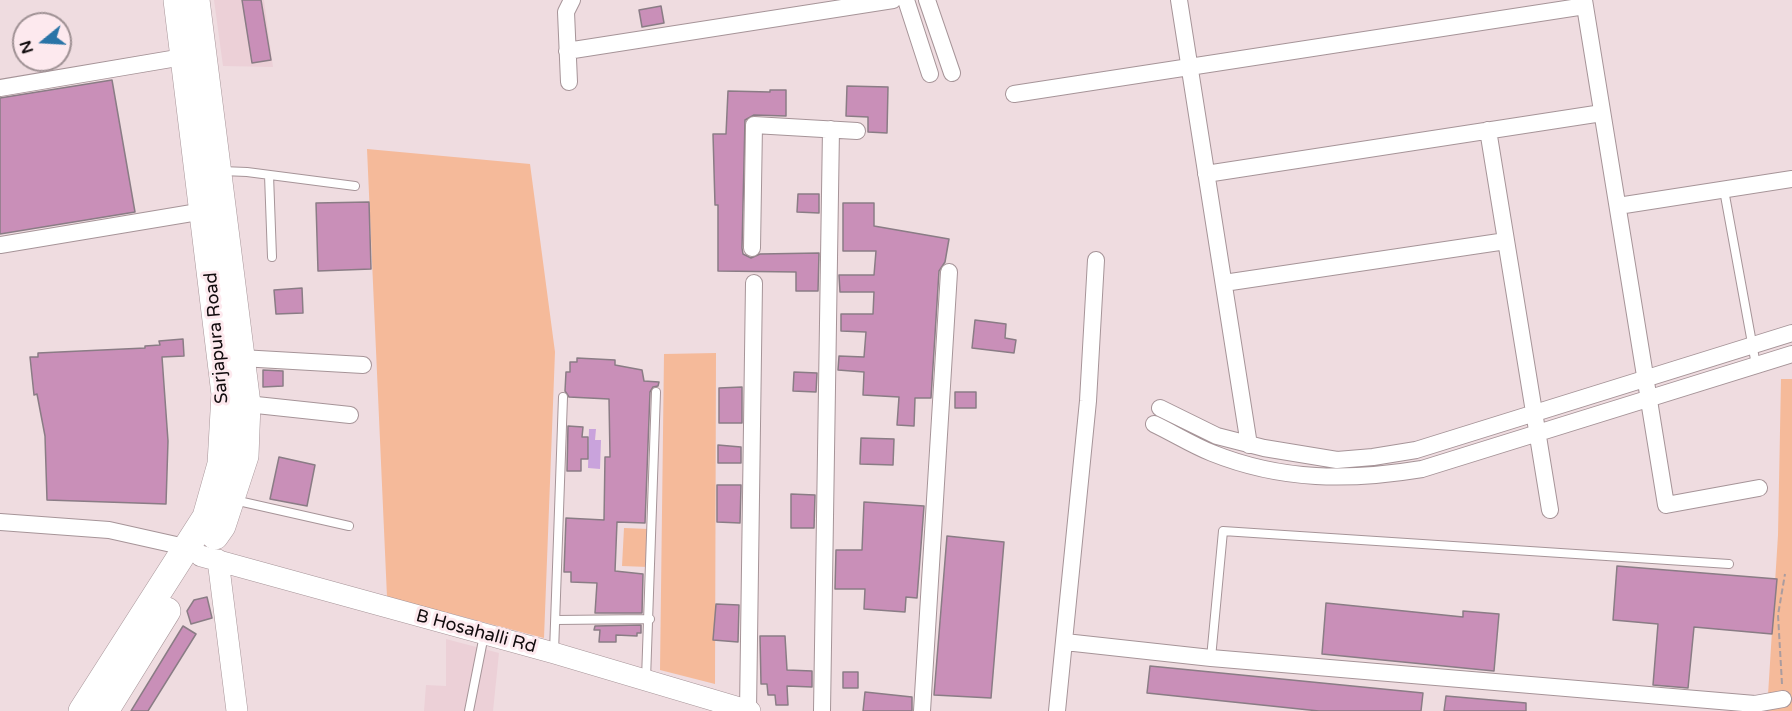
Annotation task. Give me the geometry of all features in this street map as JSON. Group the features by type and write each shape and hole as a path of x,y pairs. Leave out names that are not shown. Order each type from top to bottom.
{"main road":[{"name":"Sarjapura Road","path":"105,711 202,554 206,517 221,464 225,394 177,0"},
{"name":"Sarjapura Road","path":"82,711 222,526 245,456 247,404 196,0"}],"street":[{"path":"569,82 566,12 572,0"},
{"path":"567,51 893,0"},
{"path":"906,0 930,74"},
{"path":"927,0 952,73"},
{"path":"1179,0 1249,445"},
{"path":"1014,94 1585,3 1666,505 1759,488"},
{"path":"0,88 183,57"},
{"path":"1206,174 1602,112"},
{"path":"752,248 754,125 857,130"},
{"path":"822,711 831,129"},
{"path":"1488,130 1550,510"},
{"path":"1618,206 1792,179"},
{"path":"0,246 204,211"},
{"path":"1224,283 1506,241"},
{"path":"1058,711 1088,400 1096,260"},
{"path":"922,711 949,272"},
{"path":"741,710 754,283"},
{"path":"1792,333 1416,450 1373,457 1337,460 1249,445 1157,416 1212,453 1269,470 1336,478 1375,476 1422,469 1792,354"},
{"path":"241,358 363,365"},
{"path":"247,404 350,415"},
{"path":"0,522 109,531 202,554 237,711"},
{"name":"B Hosahalli Rd","path":"202,554 554,653 741,710"},
{"path":"1065,642 1211,658 1755,704 1783,699"}],"lane":[{"path":"219,171 268,174 355,186"},
{"path":"268,174 272,257"},
{"path":"1724,190 1756,365"},
{"path":"646,680 650,619 656,392"},
{"path":"554,653 563,397"},
{"path":"231,499 349,526"},
{"path":"1211,658 1223,531 1728,564"},
{"path":"555,620 650,619"},
{"path":"470,711 484,635"}],"path":[{"path":"1783,699 1778,615 1785,574"}],"shaded area":[{"path":"214,0 264,0 273,67 223,66"},
{"path":"367,149 530,164 555,352 544,638 387,597"},
{"path":"716,353 715,684 660,670 664,354"},
{"path":"1781,379 1792,379 1792,711 1767,711 1778,535"},
{"path":"589,429 596,429 595,440 601,440 600,469 588,468"},
{"path":"624,528 649,529 648,567 622,566"},
{"path":"446,639 499,653 493,711 424,711 426,685 446,686"}],"building":[{"path":"242,0 261,0 271,60 252,63"},
{"path":"661,6 664,23 642,27 639,10"},
{"path":"112,80 135,212 0,234 0,98"},
{"path":"847,86 888,87 887,133 868,132 868,117 846,116"},
{"path":"770,90 786,90 786,116 754,115 745,120 743,254 751,258 760,254 819,253 818,291 796,291 796,272 718,271 718,205 715,205 713,134 726,134 728,91 770,92"},
{"path":"798,194 819,194 819,213 797,212"},
{"path":"369,202 371,269 318,271 316,203"},
{"path":"843,203 874,203 874,226 949,239 945,262 939,271 931,398 915,398 914,426 897,425 899,397 863,395 864,372 838,370 839,356 864,357 866,332 841,331 841,314 873,314 874,292 840,292 839,275 874,275 876,251 843,251"},
{"path":"302,288 303,313 276,314 274,290"},
{"path":"975,320 1006,324 1005,338 1016,340 1014,353 972,348"},
{"path":"183,339 184,356 162,357 168,441 166,504 47,500 45,436 37,394 34,395 30,357 38,357 38,353 145,348 145,346 160,345 159,341"},
{"path":"577,358 615,360 615,365 642,370 644,381 659,382 658,386 653,387 650,392 645,523 617,522 615,571 643,574 642,613 595,613 597,583 571,582 571,572 564,572 566,518 604,520 605,457 610,457 609,399 569,397 565,391 566,372 570,372 570,362 577,362"},
{"path":"263,370 283,371 283,386 263,387"},
{"path":"794,372 817,373 816,392 793,391"},
{"path":"742,387 742,423 719,423 719,388"},
{"path":"955,392 976,392 976,408 955,408"},
{"path":"568,426 583,427 582,437 588,437 588,459 581,459 581,471 567,471"},
{"path":"861,438 894,439 893,465 860,464"},
{"path":"718,445 741,447 741,463 718,463"},
{"path":"279,457 315,465 307,506 270,499"},
{"path":"717,485 741,485 740,523 717,522"},
{"path":"791,494 815,495 814,528 791,528"},
{"path":"864,502 924,506 917,598 906,597 905,612 864,609 865,589 835,589 836,550 862,550"},
{"path":"947,536 1004,542 991,698 934,695"},
{"path":"1617,566 1777,579 1772,634 1694,627 1688,688 1653,685 1658,624 1613,620"},
{"path":"207,597 212,618 191,624 187,611 194,600"},
{"path":"1326,603 1463,617 1463,611 1499,614 1494,671 1322,654"},
{"path":"716,604 739,605 738,642 713,640"},
{"path":"641,625 641,633 637,633 637,636 616,635 616,642 599,642 600,630 594,630 595,626"},
{"path":"183,626 196,634 148,711 131,711"},
{"path":"760,636 785,636 787,670 812,671 812,687 787,686 788,705 776,705 775,695 768,695 767,684 761,684"},
{"path":"1150,666 1423,693 1421,711 1319,711 1147,693"},
{"path":"843,672 858,672 858,688 843,688"},
{"path":"865,692 912,697 912,711 863,711"},
{"path":"1446,696 1526,703 1526,711 1444,711"}]}
